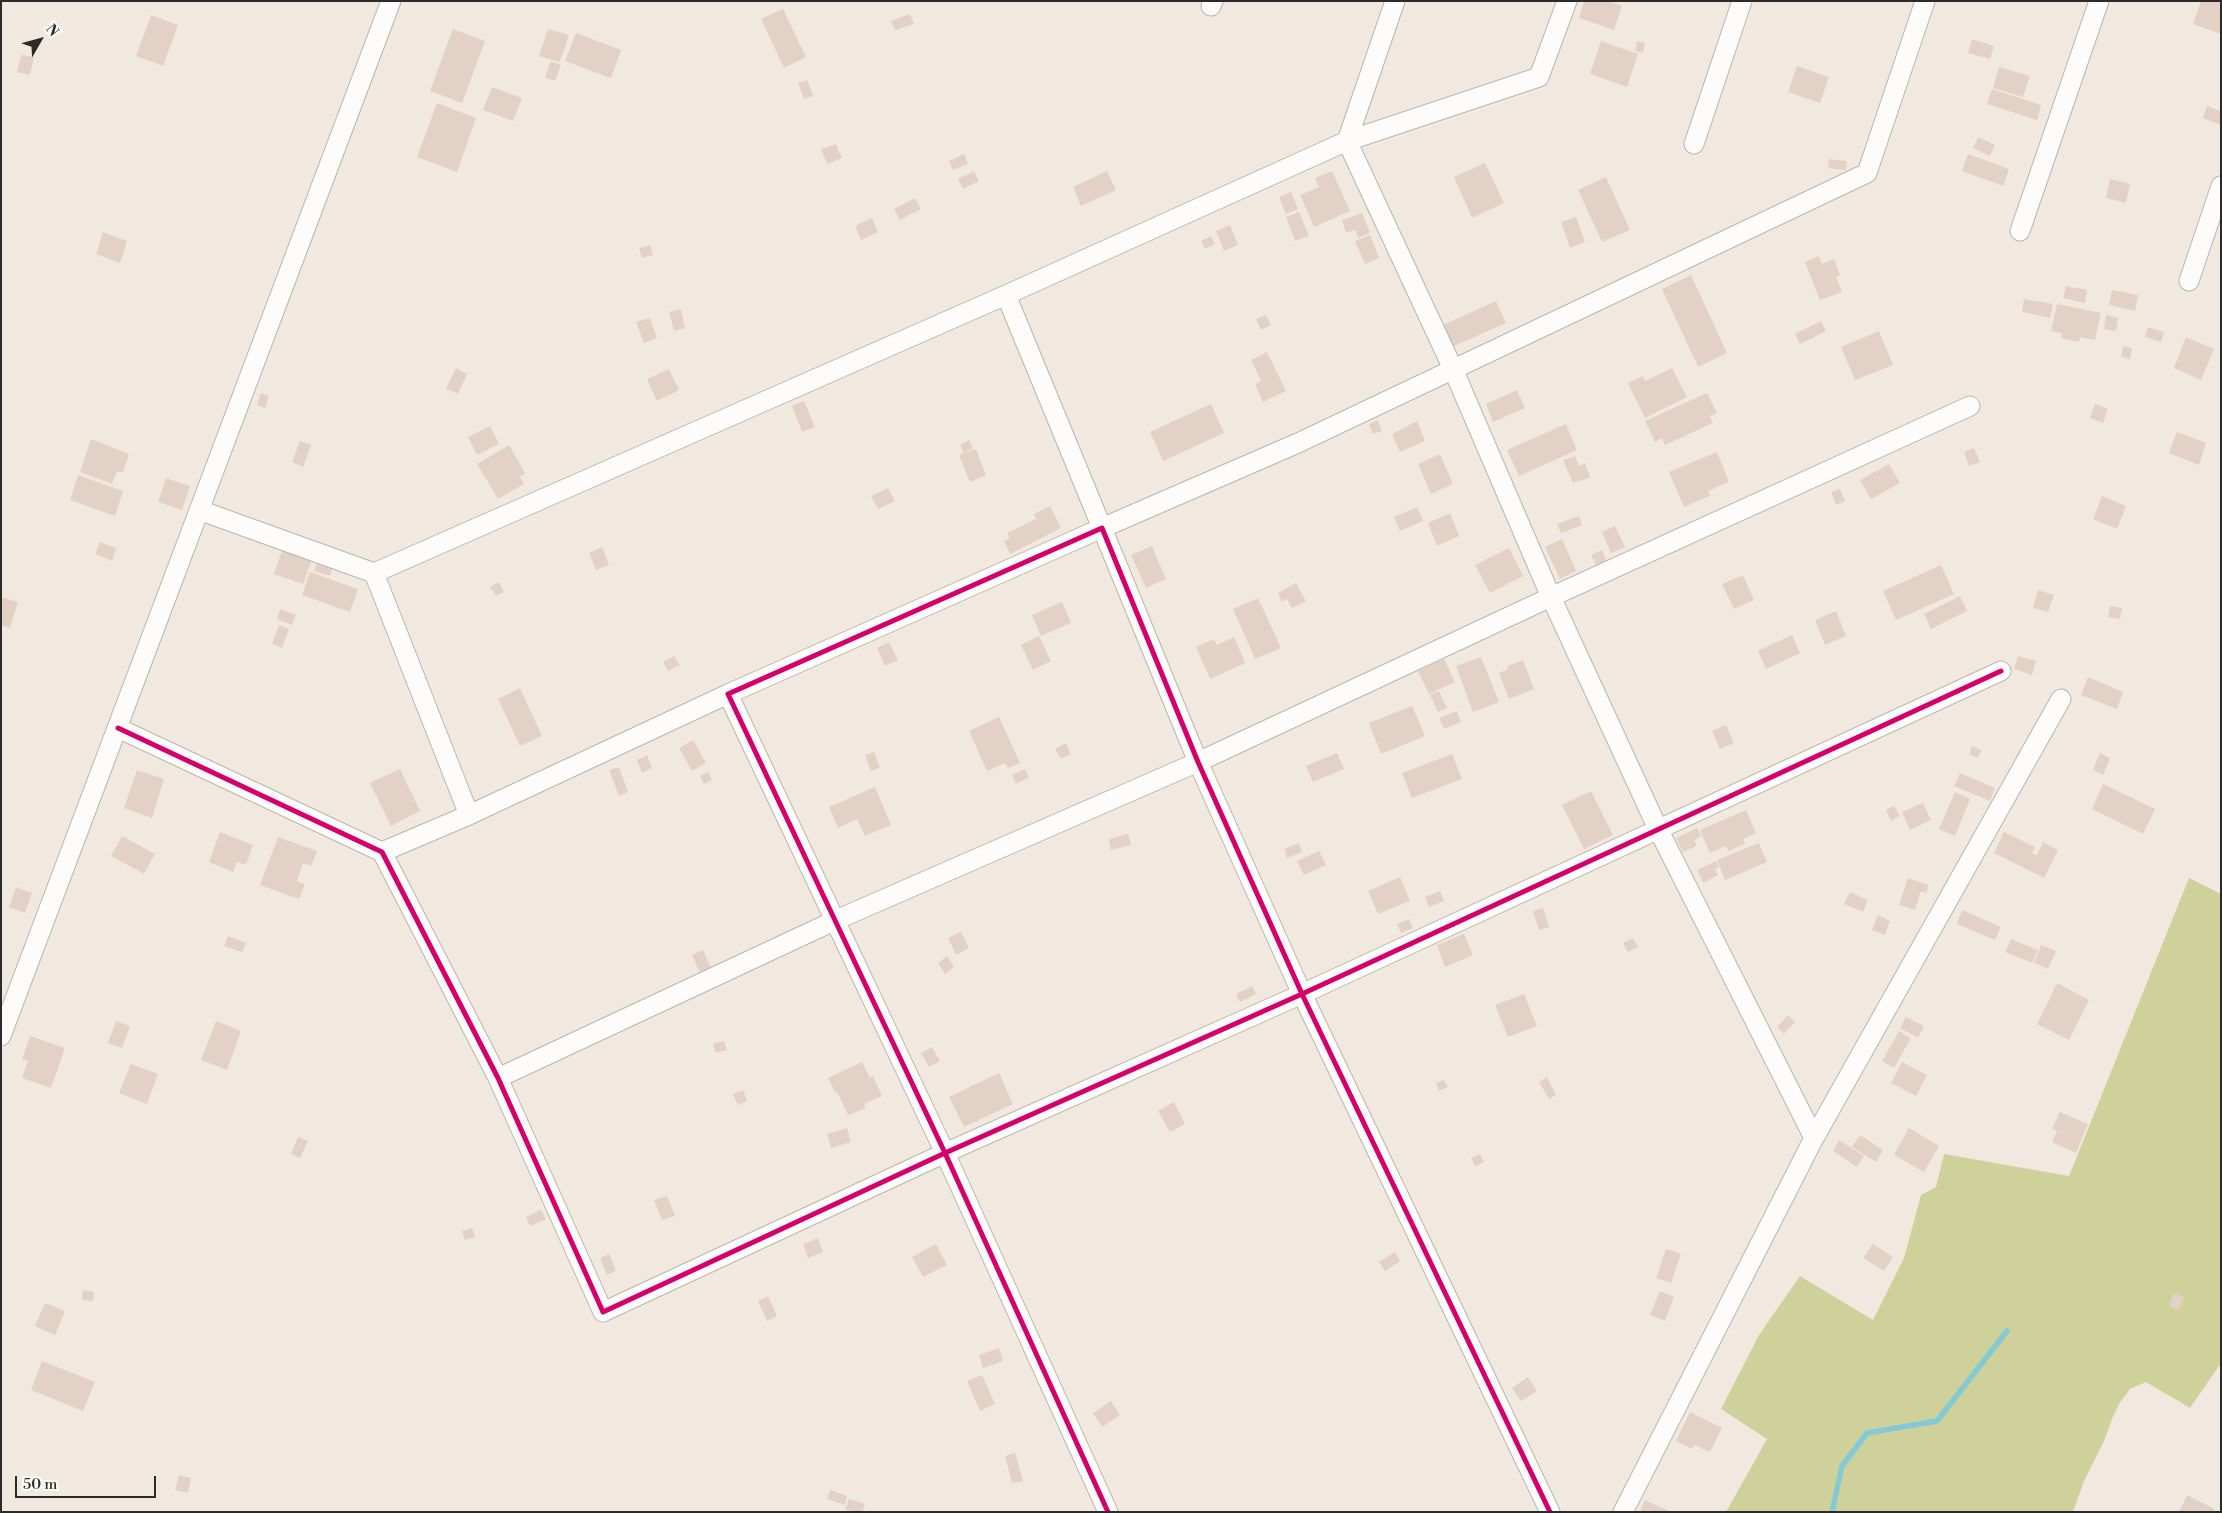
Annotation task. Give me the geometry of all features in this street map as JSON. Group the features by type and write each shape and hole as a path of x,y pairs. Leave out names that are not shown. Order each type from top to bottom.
{"street":[{"path":"1,1036 391,1"},
{"path":"1395,1 1348,141 1453,369 1552,597 1658,829 1814,1138"},
{"path":"200,510 374,573 1006,295 1348,141 1539,77 1567,1"},
{"path":"1694,144 1742,1"},
{"path":"382,852 469,814 728,694 1298,443 1867,173 1925,1"},
{"path":"2020,231 2099,1"},
{"path":"2189,281 2221,186"},
{"path":"1006,295 1198,762 1302,994 1550,1512"},
{"path":"498,1078 836,920 1198,762 1552,597 1970,406"},
{"path":"374,573 469,814"},
{"path":"118,728 382,852 498,1078 603,1312 945,1153 1302,994 2001,671"},
{"path":"728,694 945,1153 1108,1512"},
{"path":"1623,1512 1814,1138 2061,699"}],"green space":[{"path":"2189,878 2221,894 2221,1363 2190,1408 2146,1382 2130,1389 2119,1404 2112,1419 2104,1441 2084,1481 2073,1512 1726,1512 1767,1439 1721,1409 1759,1335 1800,1276 1873,1320 1904,1258 1921,1195 1936,1187 1944,1154 2069,1176"}],"building":[{"path":"1584,1 1609,1 1622,6 1614,30 1579,18"},
{"path":"2201,1 2221,1 2221,34 2193,24"},
{"path":"783,9 806,57 784,68 761,19"},
{"path":"910,14 914,24 895,30 891,21"},
{"path":"151,15 178,25 163,66 136,56"},
{"path":"453,29 485,41 462,103 430,91"},
{"path":"548,29 569,35 560,62 539,56"},
{"path":"576,33 621,50 611,78 565,61"},
{"path":"1972,39 1994,46 1990,59 1968,53"},
{"path":"1601,41 1638,54 1627,87 1590,74"},
{"path":"1637,41 1645,43 1643,53 1635,51"},
{"path":"21,55 34,57 30,75 17,72"},
{"path":"551,61 561,65 555,81 545,78"},
{"path":"1797,66 1829,77 1820,103 1788,92"},
{"path":"1999,67 2030,76 2023,97 1993,88"},
{"path":"807,80 813,96 804,99 798,83"},
{"path":"492,87 522,98 513,121 483,110"},
{"path":"1992,89 2041,105 2037,120 1987,104"},
{"path":"437,103 476,118 457,172 417,157"},
{"path":"2207,106 2221,111 2221,125 2203,118"},
{"path":"1978,137 1995,145 1990,156 1973,148"},
{"path":"836,144 842,158 827,164 821,149"},
{"path":"964,154 968,164 953,170 949,161"},
{"path":"1968,154 2009,169 2003,186 1962,171"},
{"path":"1829,159 1847,161 1846,170 1828,168"},
{"path":"1485,163 1504,203 1472,218 1454,177"},
{"path":"974,171 979,181 963,189 958,179"},
{"path":"1107,171 1116,190 1081,206 1073,187"},
{"path":"1332,171 1350,211 1314,227 1300,195 1319,187 1315,178"},
{"path":"1606,177 1630,230 1602,242 1578,190"},
{"path":"2110,179 2130,184 2126,203 2106,198"},
{"path":"1291,192 1298,209 1286,214 1279,197"},
{"path":"915,198 921,209 900,220 894,209"},
{"path":"1299,212 1309,236 1295,241 1286,217"},
{"path":"1362,213 1370,233 1358,238 1355,230 1346,233 1342,220"},
{"path":"1576,217 1585,242 1570,248 1561,222"},
{"path":"872,218 878,232 861,240 855,226"},
{"path":"1230,225 1238,245 1224,251 1216,231"},
{"path":"103,232 127,241 120,263 96,254"},
{"path":"1370,235 1379,258 1365,264 1355,241"},
{"path":"1211,236 1215,244 1205,249 1201,241"},
{"path":"650,245 653,255 642,258 639,248"},
{"path":"1819,256 1822,264 1834,259 1840,275 1836,277 1842,292 1820,300 1805,262"},
{"path":"1691,275 1727,353 1698,367 1662,289"},
{"path":"2066,286 2087,290 2085,303 2063,298"},
{"path":"2112,290 2138,295 2135,311 2109,305"},
{"path":"2024,299 2053,304 2050,318 2022,312"},
{"path":"1496,301 1506,323 1452,347 1443,325"},
{"path":"2057,304 2101,313 2095,340 2080,337 2079,342 2061,338 2062,333 2051,331"},
{"path":"681,309 685,328 674,331 669,312"},
{"path":"1266,315 1271,325 1261,330 1256,319"},
{"path":"2106,315 2118,318 2116,331 2104,329"},
{"path":"650,318 657,338 644,343 636,322"},
{"path":"1821,321 1826,331 1800,344 1795,334"},
{"path":"2148,327 2164,332 2161,342 2145,337"},
{"path":"1879,331 1893,365 1855,380 1841,347"},
{"path":"2186,337 2214,349 2201,380 2174,368"},
{"path":"2123,346 2132,348 2130,359 2121,357"},
{"path":"1267,352 1286,391 1263,402 1255,384 1261,381 1251,360"},
{"path":"456,368 467,374 458,394 446,389"},
{"path":"1672,368 1687,397 1645,418 1628,383 1643,376 1645,381"},
{"path":"669,369 679,390 657,401 647,379"},
{"path":"1517,390 1525,408 1493,422 1486,404"},
{"path":"261,393 269,396 265,408 257,405"},
{"path":"1707,393 1717,413 1710,416 1713,423 1665,445 1662,438 1655,442 1645,421"},
{"path":"804,401 815,427 802,432 792,406"},
{"path":"1211,404 1224,433 1163,461 1150,432"},
{"path":"2095,404 2108,409 2103,423 2090,418"},
{"path":"1378,420 1382,431 1373,434 1369,424"},
{"path":"1417,421 1425,441 1400,452 1392,434"},
{"path":"1566,424 1577,450 1519,476 1507,450"},
{"path":"490,426 499,444 477,455 468,437"},
{"path":"2177,432 2206,443 2199,465 2169,453"},
{"path":"91,439 129,454 123,473 117,471 112,484 80,472"},
{"path":"969,440 973,448 964,453 960,445"},
{"path":"300,441 311,445 303,467 292,462"},
{"path":"509,445 525,473 520,477 524,484 498,499 477,464"},
{"path":"1974,448 1980,462 1969,466 1964,452"},
{"path":"976,449 986,475 970,482 959,455"},
{"path":"1717,452 1729,482 1708,491 1710,496 1684,507 1669,472"},
{"path":"1440,454 1453,484 1431,494 1418,464"},
{"path":"1575,456 1579,466 1585,463 1590,477 1573,483 1563,460"},
{"path":"1889,464 1900,483 1871,499 1860,480"},
{"path":"78,475 123,491 115,516 70,500"},
{"path":"166,478 190,486 182,510 158,502"},
{"path":"888,488 895,501 878,509 871,496"},
{"path":"1840,489 1845,501 1836,505 1831,492"},
{"path":"2102,496 2126,506 2117,529 2093,519"},
{"path":"1050,506 1061,528 1010,554 1004,541 1010,538 1007,533 1036,519 1034,514"},
{"path":"1417,507 1423,521 1400,531 1394,517"},
{"path":"1450,513 1459,536 1437,546 1428,523"},
{"path":"1579,516 1582,525 1561,533 1557,524"},
{"path":"1615,526 1625,547 1611,553 1602,532"},
{"path":"1562,539 1576,571 1560,579 1545,547"},
{"path":"100,542 116,548 112,561 95,554"},
{"path":"1152,546 1166,579 1146,588 1131,555"},
{"path":"602,547 609,565 596,570 589,553"},
{"path":"283,548 312,559 303,584 274,574"},
{"path":"1509,548 1523,576 1490,593 1475,565"},
{"path":"1602,550 1606,560 1596,565 1591,555"},
{"path":"318,561 333,566 330,576 314,571"},
{"path":"1941,565 1954,594 1896,620 1883,591"},
{"path":"310,572 358,589 350,612 302,595"},
{"path":"1743,575 1754,600 1734,609 1722,584"},
{"path":"499,582 504,592 496,596 490,587"},
{"path":"1296,583 1306,601 1292,608 1287,599 1282,602 1278,593"},
{"path":"2038,590 2054,595 2048,612 2033,608"},
{"path":"1960,596 1967,611 1931,629 1924,614"},
{"path":"1,597 18,602 10,628 1,625"},
{"path":"1258,598 1281,648 1255,659 1233,609"},
{"path":"1062,602 1071,623 1041,636 1032,615"},
{"path":"2110,606 2122,608 2120,619 2108,617"},
{"path":"280,609 296,615 292,625 277,619"},
{"path":"1836,611 1846,636 1825,645 1815,620"},
{"path":"279,625 289,629 282,648 272,644"},
{"path":"1792,635 1800,653 1766,669 1758,651"},
{"path":"1039,636 1051,661 1033,670 1021,645"},
{"path":"1234,637 1245,663 1210,679 1196,647 1214,639 1217,645"},
{"path":"889,642 898,660 885,666 877,648"},
{"path":"674,656 680,665 668,671 663,662"},
{"path":"2018,656 2036,661 2032,675 2014,669"},
{"path":"1481,657 1499,702 1473,712 1456,666"},
{"path":"1444,659 1455,682 1429,694 1418,671"},
{"path":"1523,660 1534,689 1509,699 1499,673 1508,669 1507,666"},
{"path":"2088,677 2123,692 2117,709 2081,695"},
{"path":"520,688 542,736 520,746 498,699"},
{"path":"1439,691 1447,708 1438,712 1430,695"},
{"path":"1412,706 1425,736 1381,754 1369,723"},
{"path":"1457,711 1461,722 1444,729 1439,718"},
{"path":"999,717 1020,763 1008,768 1005,763 987,771 969,731"},
{"path":"1726,725 1734,743 1720,749 1712,731"},
{"path":"693,740 706,763 692,771 679,748"},
{"path":"1066,743 1071,754 1061,759 1055,749"},
{"path":"1972,746 1981,750 1978,758 1969,754"},
{"path":"874,752 880,768 871,771 865,755"},
{"path":"1337,753 1344,769 1313,782 1306,766"},
{"path":"2100,753 2110,758 2103,775 2093,770"},
{"path":"1452,754 1462,779 1412,798 1402,773"},
{"path":"647,755 652,768 642,773 637,760"},
{"path":"619,767 628,792 619,796 609,770"},
{"path":"400,769 420,811 391,826 370,783"},
{"path":"1025,769 1029,777 1016,784 1012,775"},
{"path":"137,770 164,779 152,818 124,808"},
{"path":"708,772 712,780 704,784 700,776"},
{"path":"1960,773 1995,788 1990,801 1954,786"},
{"path":"2103,784 2155,809 2143,834 2092,809"},
{"path":"875,787 891,825 865,836 857,819 838,828 829,807"},
{"path":"1591,791 1613,835 1584,849 1562,805"},
{"path":"1955,792 1970,799 1955,836 1939,829"},
{"path":"1923,803 1931,820 1910,830 1902,812"},
{"path":"1894,806 1900,816 1891,821 1886,810"},
{"path":"1746,810 1756,833 1743,839 1745,844 1728,851 1726,846 1710,853 1700,830"},
{"path":"1697,828 1701,836 1694,840 1697,846 1683,852 1676,838"},
{"path":"220,832 253,845 246,865 237,862 233,872 209,862"},
{"path":"2004,832 2035,847 2032,853 2037,855 2043,842 2058,850 2044,878 1994,853"},
{"path":"1128,834 1131,845 1111,850 1109,839"},
{"path":"122,836 155,854 144,874 111,856"},
{"path":"278,837 317,851 311,866 303,863 297,881 305,884 299,899 260,885"},
{"path":"1299,843 1302,852 1287,858 1284,849"},
{"path":"1759,843 1767,862 1725,880 1717,860"},
{"path":"1319,851 1326,865 1304,875 1297,861"},
{"path":"1716,861 1719,867 1715,869 1718,875 1703,883 1697,870"},
{"path":"1400,877 1410,901 1378,914 1368,891"},
{"path":"1908,878 1929,885 1926,893 1921,891 1915,910 1899,905"},
{"path":"16,887 32,893 25,913 9,907"},
{"path":"1440,891 1444,901 1429,907 1425,897"},
{"path":"1850,892 1868,900 1863,912 1844,904"},
{"path":"1543,908 1549,927 1539,930 1533,911"},
{"path":"1962,910 2001,927 1995,940 1957,924"},
{"path":"1878,915 1890,921 1885,935 1872,930"},
{"path":"1409,919 1413,928 1401,933 1397,924"},
{"path":"961,932 969,948 956,955 948,938"},
{"path":"1464,934 1473,955 1445,967 1437,945"},
{"path":"228,936 246,943 242,952 224,946"},
{"path":"1633,938 1638,947 1628,952 1623,943"},
{"path":"2011,939 2038,950 2032,963 2005,952"},
{"path":"2041,945 2056,951 2048,969 2034,963"},
{"path":"703,950 711,968 700,973 692,955"},
{"path":"947,956 954,967 945,974 938,963"},
{"path":"2057,983 2089,1000 2069,1040 2037,1024"},
{"path":"1252,986 1256,994 1240,1002 1236,994"},
{"path":"1524,994 1537,1026 1508,1037 1495,1005"},
{"path":"1788,1015 1795,1022 1784,1034 1777,1027"},
{"path":"1906,1017 1924,1026 1918,1038 1900,1028"},
{"path":"116,1021 130,1026 122,1048 108,1043"},
{"path":"216,1021 241,1031 227,1070 201,1060"},
{"path":"1899,1031 1911,1038 1894,1068 1882,1061"},
{"path":"30,1036 65,1048 51,1088 22,1078 28,1061 22,1059"},
{"path":"724,1041 727,1050 716,1053 713,1044"},
{"path":"932,1047 940,1061 929,1067 921,1053"},
{"path":"862,1062 870,1078 873,1076 882,1096 864,1104 866,1108 848,1115 828,1078"},
{"path":"1902,1062 1927,1075 1916,1096 1891,1083"},
{"path":"131,1064 158,1074 147,1104 119,1093"},
{"path":"999,1073 1013,1104 964,1127 949,1097"},
{"path":"1547,1077 1556,1095 1549,1099 1539,1082"},
{"path":"1444,1080 1448,1087 1439,1091 1436,1083"},
{"path":"743,1090 747,1101 738,1105 733,1094"},
{"path":"1174,1102 1185,1124 1170,1132 1158,1111"},
{"path":"2060,1112 2088,1124 2076,1153 2052,1142 2057,1131 2052,1129"},
{"path":"847,1128 851,1142 831,1148 827,1134"},
{"path":"1909,1128 1939,1146 1924,1172 1894,1155"},
{"path":"1860,1135 1883,1150 1876,1162 1852,1147"},
{"path":"298,1137 308,1141 300,1158 291,1154"},
{"path":"1839,1140 1864,1156 1857,1167 1833,1151"},
{"path":"1480,1154 1484,1162 1475,1166 1471,1158"},
{"path":"667,1196 675,1216 662,1220 654,1200"},
{"path":"541,1210 546,1219 530,1226 526,1217"},
{"path":"472,1228 475,1237 465,1240 462,1231"},
{"path":"818,1238 823,1252 808,1258 803,1244"},
{"path":"936,1244 947,1265 923,1277 912,1257"},
{"path":"1873,1244 1893,1257 1884,1271 1863,1258"},
{"path":"1666,1249 1681,1254 1671,1283 1656,1278"},
{"path":"1395,1252 1400,1261 1385,1271 1379,1262"},
{"path":"609,1254 616,1271 607,1275 600,1258"},
{"path":"83,1290 94,1292 93,1301 82,1300"},
{"path":"1660,1291 1674,1297 1665,1321 1650,1315"},
{"path":"2173,1293 2184,1297 2179,1310 2169,1306"},
{"path":"768,1296 777,1316 767,1321 758,1301"},
{"path":"45,1303 65,1311 55,1335 35,1326"},
{"path":"999,1348 1003,1361 983,1368 979,1355"},
{"path":"42,1361 95,1382 83,1411 31,1390"},
{"path":"982,1375 995,1404 980,1411 967,1381"},
{"path":"1528,1377 1537,1391 1521,1401 1512,1388"},
{"path":"1111,1401 1120,1415 1102,1427 1093,1413"},
{"path":"1690,1412 1722,1428 1710,1452 1694,1445 1692,1449 1676,1441"},
{"path":"1015,1453 1023,1481 1012,1483 1005,1456"},
{"path":"179,1475 191,1478 188,1493 175,1490"},
{"path":"830,1490 847,1496 845,1505 827,1499"},
{"path":"2187,1495 2215,1509 2213,1512 2179,1512"},
{"path":"849,1499 865,1504 862,1512 845,1510"},
{"path":"1645,1500 1667,1510 1666,1512 1640,1512"}],"waterway":[{"path":"1832,1512 1842,1466 1867,1433 1937,1421 2007,1331"}],"cycle path":[{"path":"1108,1512 945,1153 728,694 1102,528 1198,762 1302,994 1550,1512"},
{"path":"118,728 382,852 498,1078 603,1312 945,1153 1302,994 2001,671"}]}
